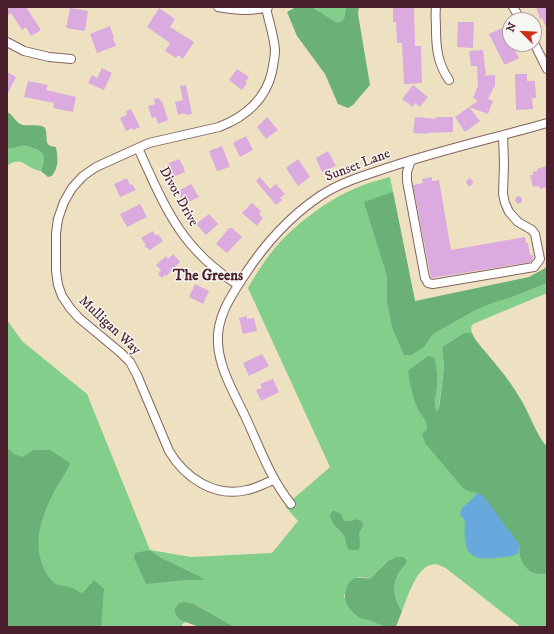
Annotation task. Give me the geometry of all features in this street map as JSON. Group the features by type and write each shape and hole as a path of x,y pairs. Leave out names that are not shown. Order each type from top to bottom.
{"street":[{"path":"218,7 233,10 250,10 267,7"},
{"name":"Mulligan Way","path":"267,7 274,46 274,58 270,80 257,103 239,118 219,127 149,143 90,171 77,182 67,195 59,213 56,233 57,279 62,296 79,318 130,362 175,462 185,472 202,484 216,489 228,491 248,490 274,480"},
{"path":"436,7 436,47 443,71 450,80"},
{"path":"7,42 24,51 49,57 71,59"},
{"path":"538,52 547,69"},
{"name":"Sunset Lane","path":"291,504 274,480 228,378 219,352 219,325 225,308 258,255 272,237 295,216 321,196 350,181 411,160 547,123"},
{"path":"411,160 407,172 407,181 425,278 428,283 433,284 534,267 540,259 537,238 532,230 520,224 511,215 505,203 503,194 503,135"},
{"name":"Divot Drive","path":"138,148 165,207 179,230 203,258 238,285"}],"green space":[{"path":"296,7 312,7 336,22 339,22 344,18 346,7 359,7 358,14 370,85 353,105 348,108 338,104 325,74 297,36 287,12"},
{"path":"312,7 346,7 343,20 336,22"},
{"path":"7,112 20,124 35,125 45,128 47,143 56,147 57,151 57,166 52,176 48,177 41,171 44,161 43,154 38,150 22,146 12,149 7,148"},
{"path":"17,146 31,147 43,154 44,161 41,171 17,161 7,166 7,148 10,149"},
{"path":"390,177 424,346 432,335 476,310 547,283 547,293 473,324 471,328 472,333 464,333 442,347 444,367 439,406 547,498 547,627 521,627 447,569 439,565 432,565 425,568 420,573 415,580 402,611 396,599 394,586 403,566 403,557 397,557 389,561 371,578 357,577 344,595 346,603 351,610 361,618 371,620 385,627 235,627 194,604 180,620 186,622 182,624 182,627 77,627 30,597 7,480 7,320 22,341 87,394 150,550 191,557 272,553 298,521 285,506 330,467 248,288 271,253 300,223 324,205 349,191 368,183","holes":["151,551 199,576 203,580 186,580"]},
{"path":"393,192 415,301 529,277 547,267 547,283 476,310 432,335 424,347 411,355 404,355 392,327 387,301 387,276 364,202"},
{"path":"464,333 472,333 475,339 510,383 524,404 539,436 547,447 547,573 533,573 526,567 520,558 520,547 479,493 470,492 463,488 425,443 422,434 427,429 426,423 414,400 408,371 428,356 434,357 437,376 435,401 437,412 439,409 444,367 442,347"},
{"path":"7,448 14,454 22,457 34,450 50,450 70,463 46,508 40,528 40,557 46,573 56,584 73,588 82,594 94,580 104,589 101,627 7,627"},
{"path":"333,510 341,514 344,521 356,519 362,522 363,526 359,533 360,546 358,550 349,550 345,537 331,520 330,516"},
{"path":"150,550 160,557 199,576 204,580 186,580 146,584 134,558 135,553"},
{"path":"396,557 403,557 407,561 398,575 394,586 396,599 402,611 396,627 383,626 370,620 360,618 350,609 346,602 346,588 355,578 371,578 388,561"},
{"path":"184,602 194,604 235,627 199,627 180,620 175,613 175,608 179,603"}],"water":[{"path":"477,493 485,498 518,543 520,547 517,554 512,556 481,558 475,557 470,553 466,546 465,522 460,515 463,507"}],"building":[{"path":"7,7 26,7 41,30 31,36 26,27 22,30 11,13 7,16"},
{"path":"393,7 414,7 415,46 421,46 422,83 404,84 402,43 397,43 396,22 393,22"},
{"path":"536,7 547,7 547,29 542,18 542,12 538,12"},
{"path":"70,8 88,11 85,31 66,28"},
{"path":"159,8 175,19 170,27 194,42 183,59 178,55 176,58 165,51 170,43 147,27"},
{"path":"458,22 474,22 473,48 457,47"},
{"path":"110,26 116,46 97,53 90,34"},
{"path":"502,28 502,52 516,52 519,58 504,64 489,34"},
{"path":"483,50 486,75 483,76 495,75 495,87 488,99 493,101 488,114 469,107 478,101 473,98 478,86 477,66 471,66 469,51"},
{"path":"102,68 112,73 104,90 88,83 92,75 97,78"},
{"path":"237,69 249,77 242,90 229,80"},
{"path":"7,72 16,77 7,95"},
{"path":"515,74 527,74 527,81 535,81 536,98 532,98 533,109 516,110"},
{"path":"28,81 48,85 46,90 76,97 73,112 53,108 54,103 24,97"},
{"path":"186,85 192,114 186,115 185,113 178,115 175,102 183,100 180,86"},
{"path":"413,85 428,97 420,107 415,103 413,107 402,99"},
{"path":"159,98 161,102 162,101 168,120 158,124 156,117 152,118 148,106 155,104 154,99"},
{"path":"469,107 480,121 465,132 455,117"},
{"path":"131,109 140,127 133,130 132,128 126,131 120,118 127,115 126,111"},
{"path":"267,117 278,130 266,139 257,127"},
{"path":"415,117 437,119 434,117 453,117 453,132 426,134 413,133"},
{"path":"246,136 253,150 240,157 233,143"},
{"path":"222,146 230,167 217,171 209,151"},
{"path":"328,151 336,166 322,172 316,158"},
{"path":"179,159 185,172 171,178 167,171 170,170 167,164"},
{"path":"298,159 310,177 298,186 286,168"},
{"path":"546,166 547,187 540,189 539,186 533,187 530,175 533,175 533,172 537,171 537,169"},
{"path":"260,177 270,189 276,184 285,194 280,198 282,200 276,205 256,181"},
{"path":"432,177 432,181 439,180 451,250 525,237 526,243 528,243 530,255 533,255 531,262 431,278 413,185 423,183 422,179"},
{"path":"127,178 130,185 132,184 136,190 120,197 114,184"},
{"path":"470,178 473,181 472,185 469,186 466,183"},
{"path":"191,184 199,197 184,204 178,191"},
{"path":"520,196 522,202 518,204 515,201 516,197"},
{"path":"252,203 261,211 259,214 263,218 257,226 242,213"},
{"path":"140,204 147,217 127,227 120,214"},
{"path":"209,214 218,224 206,235 196,224"},
{"path":"229,228 232,228 242,237 227,253 216,244"},
{"path":"153,231 156,236 158,234 163,241 150,250 144,246 146,245 141,238"},
{"path":"173,254 180,262 162,278 158,274 161,270 156,265 166,256 168,259"},
{"path":"195,284 209,291 203,304 189,297"},
{"path":"247,316 247,319 254,318 257,331 243,334 239,318"},
{"path":"262,354 269,366 249,376 243,363"},
{"path":"273,379 279,392 261,401 256,390 262,388 260,384"}],"district":[{"name":"The Greens","path":"208,277"}]}
